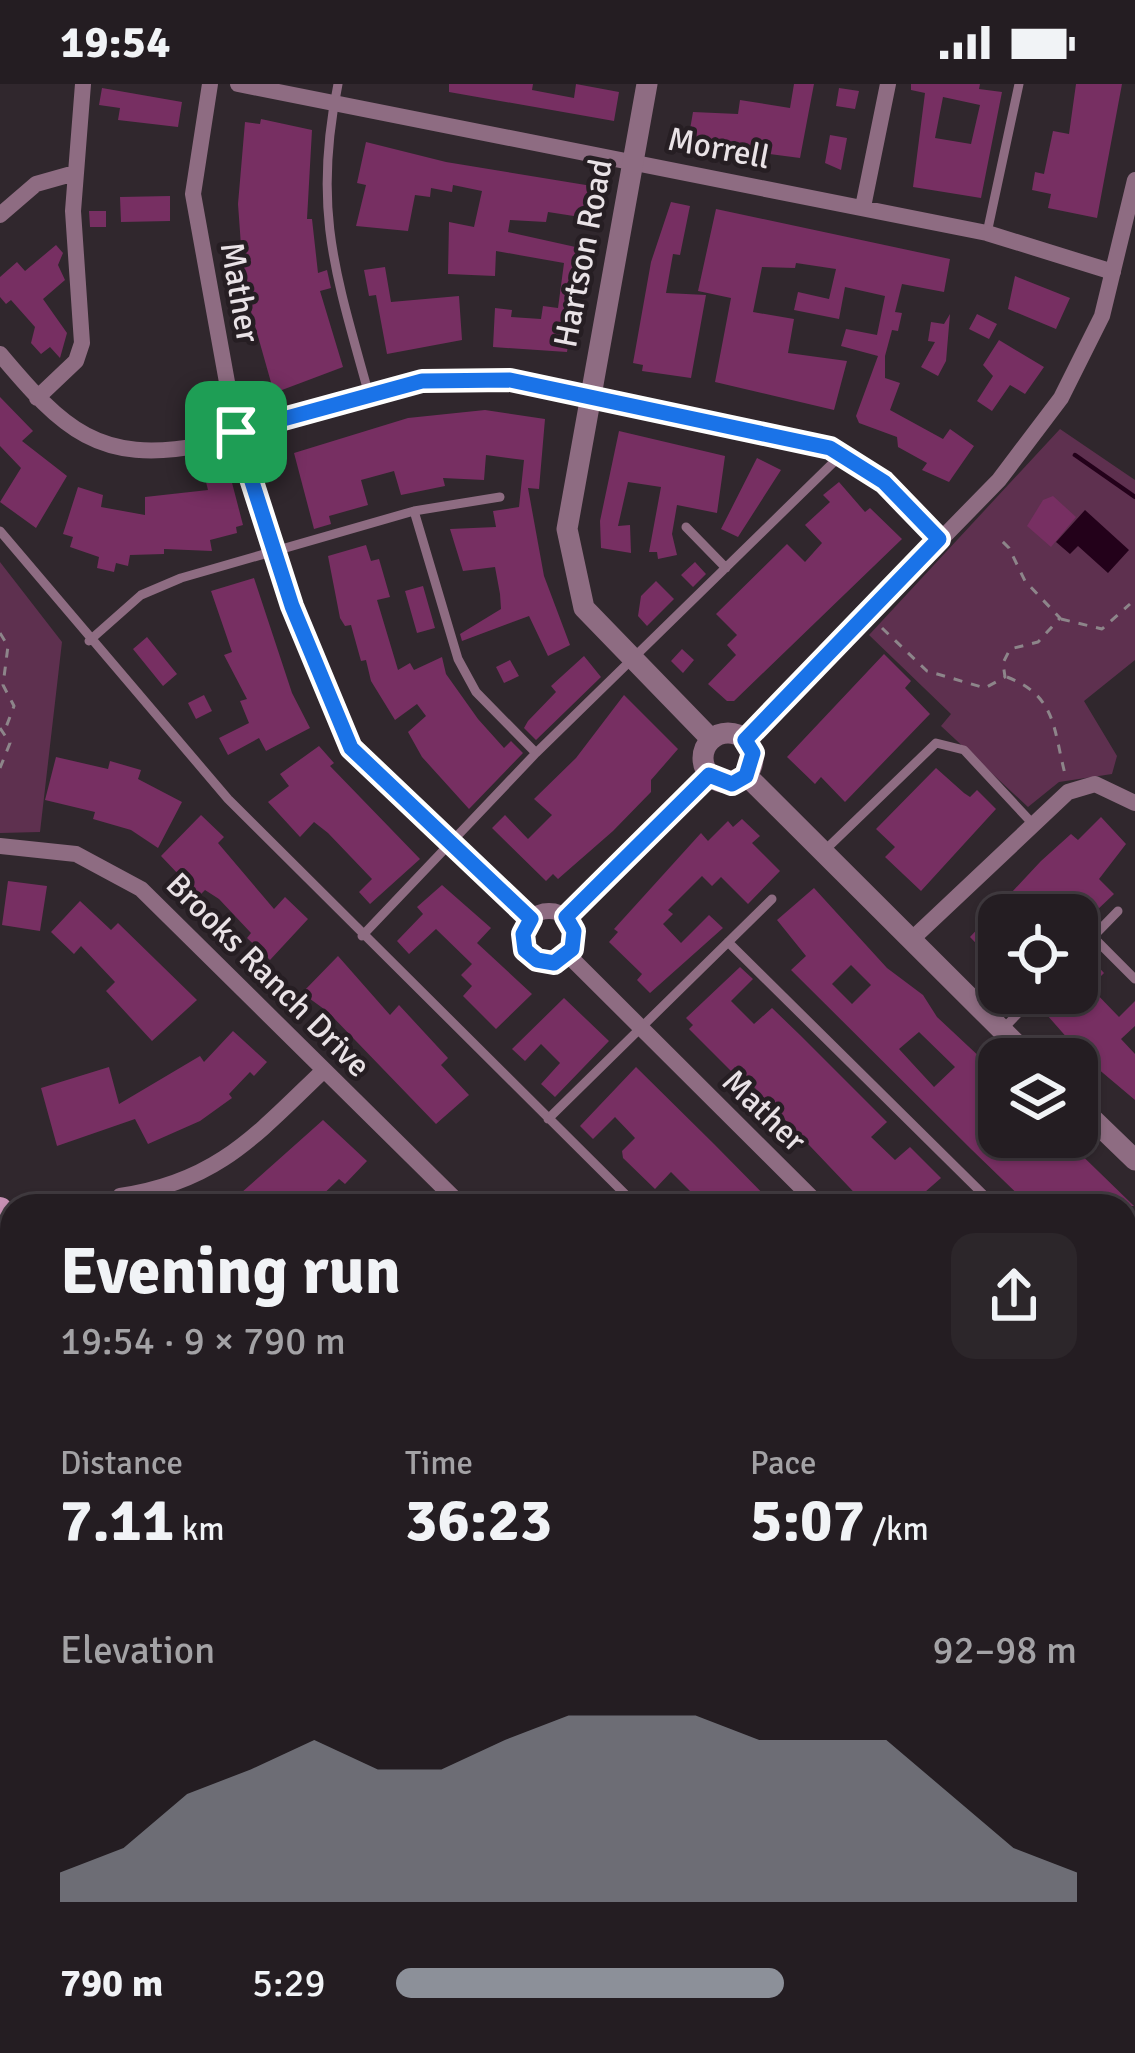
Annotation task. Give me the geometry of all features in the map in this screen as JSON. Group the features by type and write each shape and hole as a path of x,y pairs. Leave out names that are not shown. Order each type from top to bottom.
{"street":[{"path":"37,398 76,362 82,343 75,172 83,84"},
{"name":"Mather","path":"210,84 193,194 236,432 274,551 351,748 531,919"},
{"name":"Morrell","path":"238,84 336,93 987,233 1113,272"},
{"name":"Hartson Road","path":"647,84 567,529 584,608 711,739"},
{"path":"863,207 888,84"},
{"path":"0,215 36,184 75,172"},
{"path":"745,740 999,480 1061,398 1102,316 1135,180"},
{"path":"0,354 62,424 125,451 165,452 422,381 510,380 843,453 884,482 939,539"},
{"path":"730,734 745,740 753,753 746,776 732,784 709,775 701,763 711,739 730,734"},
{"path":"566,917 709,775"},
{"path":"746,776 1010,1038"},
{"path":"910,941 1067,792 1095,784 1135,803"},
{"name":"Brooks Ranch Drive","path":"0,846 76,854 141,889 450,1194"},
{"path":"545,911 566,917 574,931 568,955 554,963 531,957 523,934 531,919 545,911"},
{"name":"Mather","path":"568,955 808,1194"},
{"path":"134,1194 166,1189 213,1170 323,1070"},
{"path":"1098,1124 1135,1160"}],"lane":[{"path":"987,233 1019,84"},
{"path":"336,93 325,146 328,246 369,396"},
{"path":"362,936 536,753 843,453"},
{"path":"89,641 141,595 414,511 500,497"},
{"path":"414,511 458,659 476,692 536,753"},
{"path":"686,527 726,568"},
{"path":"0,531 228,799 625,1194"},
{"path":"822,854 936,743 964,751 1032,823"},
{"path":"548,1119 772,898"},
{"path":"1098,932 1118,911"},
{"path":"728,942 982,1194"},
{"path":"1098,942 1135,979"},
{"path":"1002,1030 1018,1014"}],"path":[{"path":"997,536 1025,581 1060,618 1078,627 1102,629 1130,604"},
{"path":"1005,676 1003,664 1010,649 1039,642 1060,618"},
{"path":"881,627 935,676 985,688 1005,676"},
{"path":"0,633 8,646 3,685 14,706 3,729 10,750 0,768"},
{"path":"1005,676 1030,686 1046,702 1064,774"}],"shaded area":[{"path":"1060,429 1135,480 1135,660 1084,701 1117,756 1112,774 1059,782 1028,807 941,726 951,714 869,635"},
{"path":"1085,510 1129,550 1108,573 1078,546 1070,554 1056,542"},
{"path":"0,562 62,642 40,832 0,833"}],"building":[{"path":"449,84 533,84 532,90 574,98 576,84 619,92 614,121 449,92"},
{"path":"794,84 814,84 800,158 732,149 733,143 688,141 693,112 738,114 740,100 790,108"},
{"path":"911,84 980,84 979,89 1002,92 981,198 913,187 925,93 911,90","holes":["943,97 980,105 971,144 935,138"]},
{"path":"1076,84 1122,84 1097,218 1048,208 1051,194 1032,190 1035,172 1044,174 1053,131 1069,134"},
{"path":"102,88 182,102 178,127 118,120 120,108 99,105"},
{"path":"839,88 859,91 855,109 836,106"},
{"path":"261,119 312,130 307,219 312,219 318,273 327,270 331,288 320,291 343,367 274,393 244,287 238,204 245,122 260,124"},
{"path":"830,135 847,138 841,170 825,163"},
{"path":"366,142 446,162 598,187 593,219 548,212 546,222 510,220 508,232 589,250 581,295 575,294 567,352 493,347 495,308 512,310 511,317 541,319 543,306 558,308 564,263 496,251 495,276 448,274 449,222 474,227 482,191 453,185 452,192 431,188 430,197 415,195 408,231 356,226 366,185 357,183"},
{"path":"170,196 170,221 121,222 120,197"},
{"path":"671,202 690,206 680,255 673,254 666,293 706,295 691,378 642,371 643,365 633,363 651,262"},
{"path":"716,209 950,259 944,292 902,284 895,312 902,313 898,331 892,330 885,356 885,378 900,383 890,410 943,439 950,429 974,446 949,482 922,470 927,463 898,447 897,437 859,423 856,416 878,356 841,346 846,329 877,335 885,296 845,287 839,319 794,310 798,292 829,299 836,269 796,263 795,268 762,267 753,312 794,319 788,353 847,361 834,410 715,382 731,298 698,291"},
{"path":"89,211 106,211 106,227 90,227"},
{"path":"56,245 63,253 58,265 65,280 43,299 67,333 60,358 50,347 41,354 31,343 35,327 11,300 6,304 0,297 0,277 17,262 25,271"},
{"path":"385,267 391,302 459,296 462,340 387,354 376,295 369,296 364,270"},
{"path":"1015,276 1070,298 1056,329 1008,309"},
{"path":"950,314 946,361 938,376 921,367 935,342 928,341 931,322 944,324"},
{"path":"977,314 997,324 989,339 969,329"},
{"path":"999,340 1044,367 1025,394 1010,385 992,411 977,401 993,376 983,365"},
{"path":"0,397 33,431 22,441 67,476 36,528 0,502 21,468 0,446"},
{"path":"485,410 545,419 539,489 528,488 544,576 570,645 548,656 529,616 462,641 460,634 501,609 500,594 495,567 463,571 450,529 496,527 493,511 519,507 524,460 486,455 484,480 443,478 445,486 401,495 394,471 361,480 368,505 329,516 331,524 314,529 294,453 408,418"},
{"path":"619,431 725,456 717,513 677,505 672,534 677,555 658,559 657,552 649,552 661,487 628,482 618,526 630,525 631,553 601,548 600,521"},
{"path":"757,458 781,470 738,537 721,529"},
{"path":"230,475 243,525 236,527 237,533 210,540 212,551 164,549 164,554 130,555 128,566 116,563 114,572 97,568 99,557 70,547 73,537 63,534 78,487 103,495 101,507 145,515 145,497 208,490 206,482"},
{"path":"839,482 865,512 870,508 902,539 734,701 727,701 708,684 736,655 727,645 737,635 716,614 787,544 805,562 822,543 805,525 830,502 823,495"},
{"path":"1053,496 1076,517 1051,547 1027,526 1043,500"},
{"path":"366,545 371,561 379,559 390,597 377,600 398,670 410,663 414,670 442,657 446,674 478,719 504,748 511,741 523,753 469,809 422,757 408,732 426,716 417,704 395,720 371,681 366,660 361,661 351,625 345,626 340,618 328,556"},
{"path":"695,562 706,574 693,587 681,575"},
{"path":"254,578 292,693 310,728 266,751 259,738 228,755 219,738 249,723 240,701 247,699 224,655 232,652 211,591"},
{"path":"656,581 674,599 647,626 638,616 641,596"},
{"path":"423,586 435,628 417,633 405,591"},
{"path":"147,637 177,674 163,686 133,649"},
{"path":"682,649 694,660 683,673 671,661"},
{"path":"884,654 911,681 905,688 930,714 845,802 821,777 815,784 787,757"},
{"path":"584,656 601,677 536,740 524,728 528,721 556,692 551,686"},
{"path":"510,660 519,676 504,683 496,667"},
{"path":"204,695 212,711 196,719 188,703"},
{"path":"624,695 678,749 651,780 651,792 613,831 558,879 553,874 546,881 492,828 505,815 528,839 552,815 534,799 576,758"},
{"path":"319,746 334,763 330,766 420,859 370,904 359,892 372,879 328,833 314,822 300,837 268,802 289,786 280,774"},
{"path":"56,757 108,769 110,761 141,770 138,779 182,802 158,848 131,830 93,819 95,812 45,800"},
{"path":"936,768 970,797 977,790 996,809 921,891 885,857 895,847 876,829"},
{"path":"201,815 224,837 218,843 274,909 285,897 308,919 270,960 219,899 205,890 199,896 161,856"},
{"path":"1101,817 1126,844 1099,879 1114,894 1098,909 1098,894 1010,894 1071,834 1078,840"},
{"path":"742,819 760,836 752,843 780,871 748,904 721,877 712,886 702,876 668,910 673,914 663,924 681,943 709,915 723,928 650,993 637,980 642,974 609,942 618,932 614,929 701,833 708,841 728,821 733,827"},
{"path":"8,881 47,886 40,931 2,925"},
{"path":"442,885 491,928 477,943 532,994 496,1029 463,996 472,986 461,975 472,964 436,929 409,954 397,941 423,914 417,907"},
{"path":"814,888 887,968 923,995 937,1017 978,1055 978,1156 972,1150 791,970 806,956 777,920","holes":["851,965 871,985 852,1004 832,984","919,1032 955,1067 934,1087 899,1049"]},
{"path":"80,901 111,930 118,923 197,1000 152,1041 106,991 115,982 81,946 74,954 51,932"},
{"path":"338,956 390,1015 399,1005 448,1058 441,1065 469,1095 436,1124 328,1012 302,993"},
{"path":"740,967 753,979 731,1001 754,1024 772,1008 887,1122 871,1137 895,1160 910,1147 941,1178 927,1194 856,1194 735,1067 731,1071 689,1029 693,1025 686,1018"},
{"path":"1098,995 1119,1017 1135,1001 1135,1026 1121,1039 1135,1054 1135,1100 1098,1069 1098,1038 1067,1038 1047,1015 1098,1014"},
{"path":"564,998 609,1041 555,1097 541,1084 560,1063 541,1044 525,1061 512,1049"},
{"path":"233,1031 267,1062 254,1076 250,1072 229,1094 232,1098 200,1121 148,1144 135,1119 57,1146 41,1088 109,1067 119,1104 200,1056 204,1062"},
{"path":"636,1067 763,1194 693,1194 671,1172 655,1189 623,1158 622,1151 635,1138 615,1117 593,1139 580,1126"},
{"path":"323,1120 367,1161 345,1184 339,1179 323,1194 241,1193"},
{"path":"980,1158 1085,1158 1122,1194 1018,1194"}],"waterway":[{"path":"1075,455 1135,497"}],"route":[{"path":"510,380 830,448 850,456 884,482 939,539 745,740 753,753 746,776 732,784 709,775 566,917 574,931 572,949 559,961 545,963 525,950 523,934 531,919 351,748 292,606 236,432 422,381 510,380"}]}
